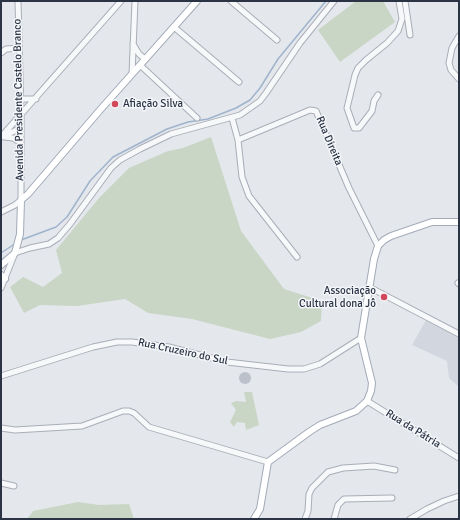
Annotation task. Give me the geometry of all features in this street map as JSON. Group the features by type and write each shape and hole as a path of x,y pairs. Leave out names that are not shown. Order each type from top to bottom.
{"main road":[{"name":"Avenida Presidente Castelo Branco","path":"21,200 28,194 197,1"},
{"path":"1,265 15,253 18,244 20,234 21,200"},
{"path":"254,519 260,508 268,462 320,425 356,411 367,401 372,383 361,338 374,259 378,246 391,236 432,222 459,222"}],"street":[{"name":"Avenida Presidente Castelo Branco","path":"1,212 15,205 21,200 22,115 18,1"},
{"path":"2,137 121,1"},
{"path":"132,74 132,43 135,1"},
{"path":"231,1 277,40"},
{"path":"1,288 3,277 15,253 49,244 58,238 70,224 106,173 120,160 171,134 240,115 260,101 300,43 334,1"},
{"path":"378,95 374,100 372,111 359,128 354,128 347,108 355,75 358,68 388,43 398,31 402,19 399,1"},
{"path":"405,1 410,35"},
{"path":"174,27 239,82"},
{"path":"459,36 452,48 449,63 451,70 459,79"},
{"path":"132,43 139,54 145,59"},
{"path":"1,53 6,50 19,48"},
{"path":"140,65 197,118"},
{"path":"21,99 36,99"},
{"name":"Rua Direita","path":"238,140 310,110 316,112 349,188 378,246"},
{"path":"232,118 238,140 242,177 249,196 297,257"},
{"path":"2,137 21,128"},
{"path":"2,137 9,137 21,143"},
{"path":"369,287 459,334"},
{"name":"Rua Cruzeiro do Sul","path":"1,376 93,347 117,342 132,342 169,347 227,362 288,369 304,369 320,364 361,338"},
{"name":"Rua da Pátria","path":"367,401 459,458"},
{"path":"1,428 15,430 82,426 123,411 129,411 134,413 149,427 268,462"},
{"path":"305,519 308,511 309,494 312,488 328,472 338,469 374,466 395,470"},
{"path":"1,483 14,486"},
{"path":"410,519 433,506 459,496"},
{"path":"334,519 338,505 344,498 392,498"}],"shaded area":[{"path":"426,320 459,337 459,387 449,378 447,361 412,345"}],"green space":[{"path":"356,1 383,1 395,22 340,62 318,30"},
{"path":"211,137 241,231 284,289 322,301 321,321 301,332 270,339 192,319 148,313 125,299 77,306 40,305 24,313 10,287 23,277 43,287 62,273 56,250 99,198 129,168 168,151 183,148"},
{"path":"244,392 252,392 259,425 246,430 245,423 237,422 234,427 230,422 236,410 231,403 236,401 246,402"},
{"path":"78,502 99,505 129,504 134,519 27,519 33,511"}],"building":[{"path":"243,372 247,372 251,378 247,384 243,384 239,380 239,376"}],"waterway":[{"path":"21,240 56,227 67,217 90,181 113,157 167,129 188,122 208,119 236,108 250,100 260,88 278,59 326,1"},
{"path":"1,253 16,243"}],"place":[{"name":"Afiação Silva","path":"115,104"},
{"name":"Associação Cultural dona Jô","path":"384,297"}]}
